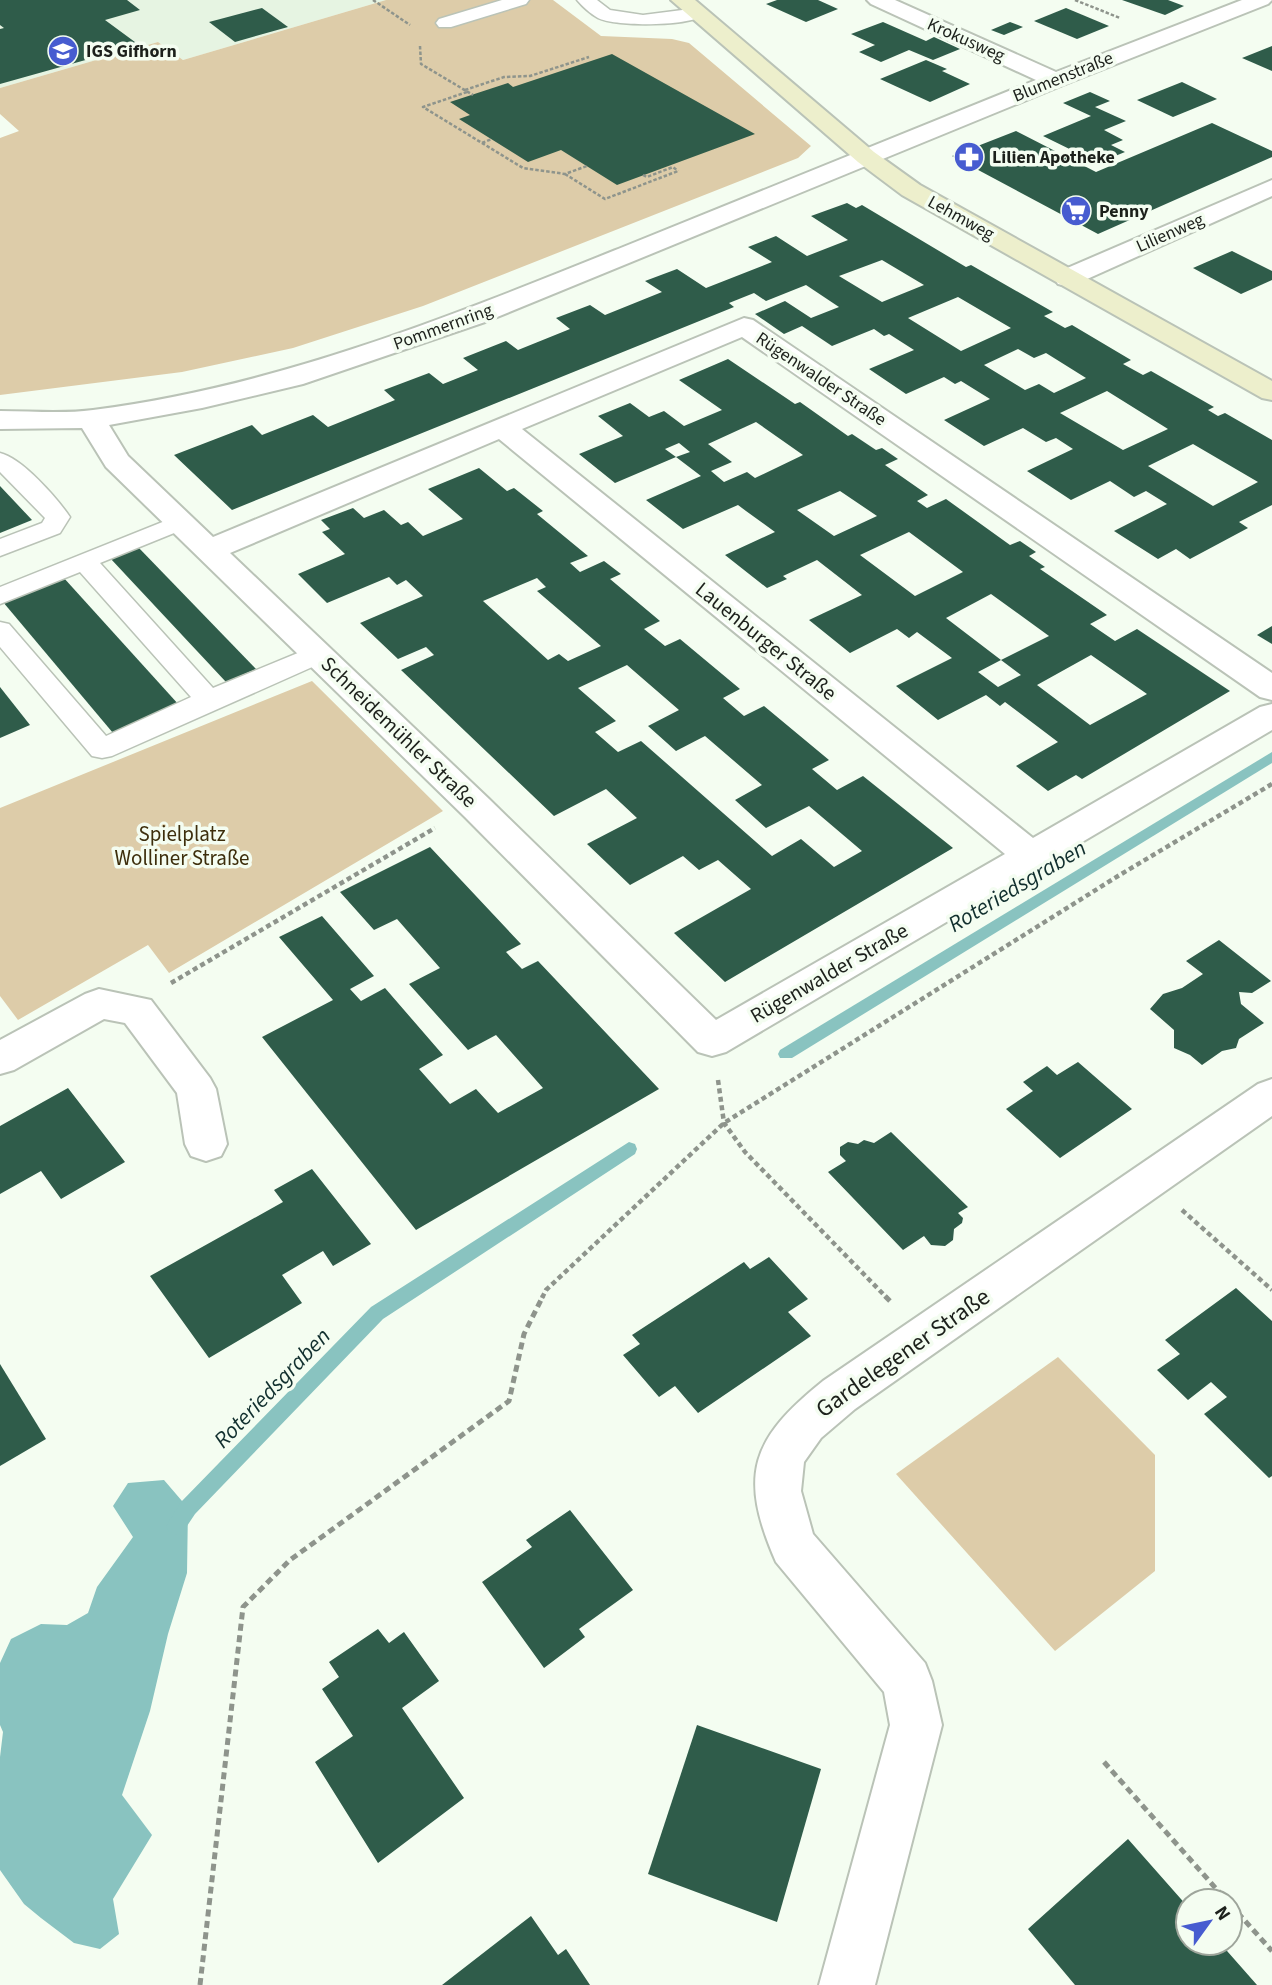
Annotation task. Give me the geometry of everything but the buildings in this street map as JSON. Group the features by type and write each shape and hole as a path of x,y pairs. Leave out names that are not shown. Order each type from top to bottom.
{"street":[{"name":"Krokusweg","path":"878,0 1055,80"},
{"name":"Blumenstraße","path":"866,157 1257,1"},
{"name":"Lehmweg","path":"690,6 866,157 911,190 1272,392"},
{"name":"Pommernring","path":"0,420 91,419 202,400 293,378 477,316 866,157"},
{"name":"Lilienweg","path":"1067,278 1272,187"},
{"name":"Rügenwalder Straße","path":"210,550 744,326 1272,689"},
{"name":"Schneidemühler Straße","path":"91,419 116,461 319,654 712,1041"},
{"name":"Lauenburger Straße","path":"502,427 1031,855"},
{"name":"Rügenwalder Straße","path":"712,1041 1272,715"},
{"path":"0,1059 99,1004 138,1010 196,1089 206,1144"},
{"name":"Gardelegener Straße","path":"846,1985 915,1725 907,1681 793,1546 777,1491 782,1455 805,1423 924,1335 1272,1095"}],"lane":[{"path":"445,23 520,0"},
{"path":"586,0 605,15 643,20 690,6"},
{"path":"0,460 25,481 58,517 51,528 0,548"},
{"path":"0,596 180,522"},
{"path":"84,561 209,701"},
{"path":"0,630 102,749 319,654"}],"path":[{"path":"373,0 418,30"},
{"path":"589,57 530,76 504,77 423,107 523,168 565,174 605,199 678,171 673,167 647,177 643,175"},
{"path":"422,64 473,95"},
{"path":"481,143 492,139"},
{"path":"565,174 586,166"},
{"path":"200,1985 243,1607 290,1560 509,1401 524,1334 546,1290 724,1123 1118,876 1272,783"},
{"path":"138,1010 167,985 445,822 477,808"},
{"path":"712,1041 724,1123 744,1152 924,1335"},
{"path":"1150,1181 1272,1290"},
{"path":"1104,1762 1216,1887"},
{"path":"1244,1919 1272,1951"}],"shaded area":[{"name":"IGS Gifhorn","path":"0,0 386,0 183,60 158,42 0,88"}],"green space":[{"path":"386,0 553,0 601,36 672,39 689,43 811,146 798,158 423,306 293,348 182,372 0,395 0,138 19,131 0,114 0,88 158,42 183,60"},
{"name":"Spielplatz Wolliner Straße","path":"312,681 443,811 169,973 148,945 18,1020 0,996 0,808"},
{"path":"1058,1357 1155,1455 1155,1571 1055,1651 896,1474"}],"water":[{"path":"164,1480 188,1508 187,1573 168,1634 150,1711 122,1795 152,1835 113,1899 119,1934 100,1949 74,1943 41,1918 24,1904 0,1870 0,1757 3,1732 0,1725 0,1663 11,1639 41,1624 67,1625 88,1613 97,1587 133,1537 113,1506 128,1483"}],"waterway":[{"name":"Roteriedsgraben","path":"786,1054 1272,757"},
{"name":"Roteriedsgraben","path":"176,1526 188,1508 377,1313 629,1149"}],"place":[{"name":"IGS Gifhorn","path":"63,51"},
{"name":"Lilien Apotheke","path":"969,157"},
{"name":"Penny","path":"1076,211"}]}
